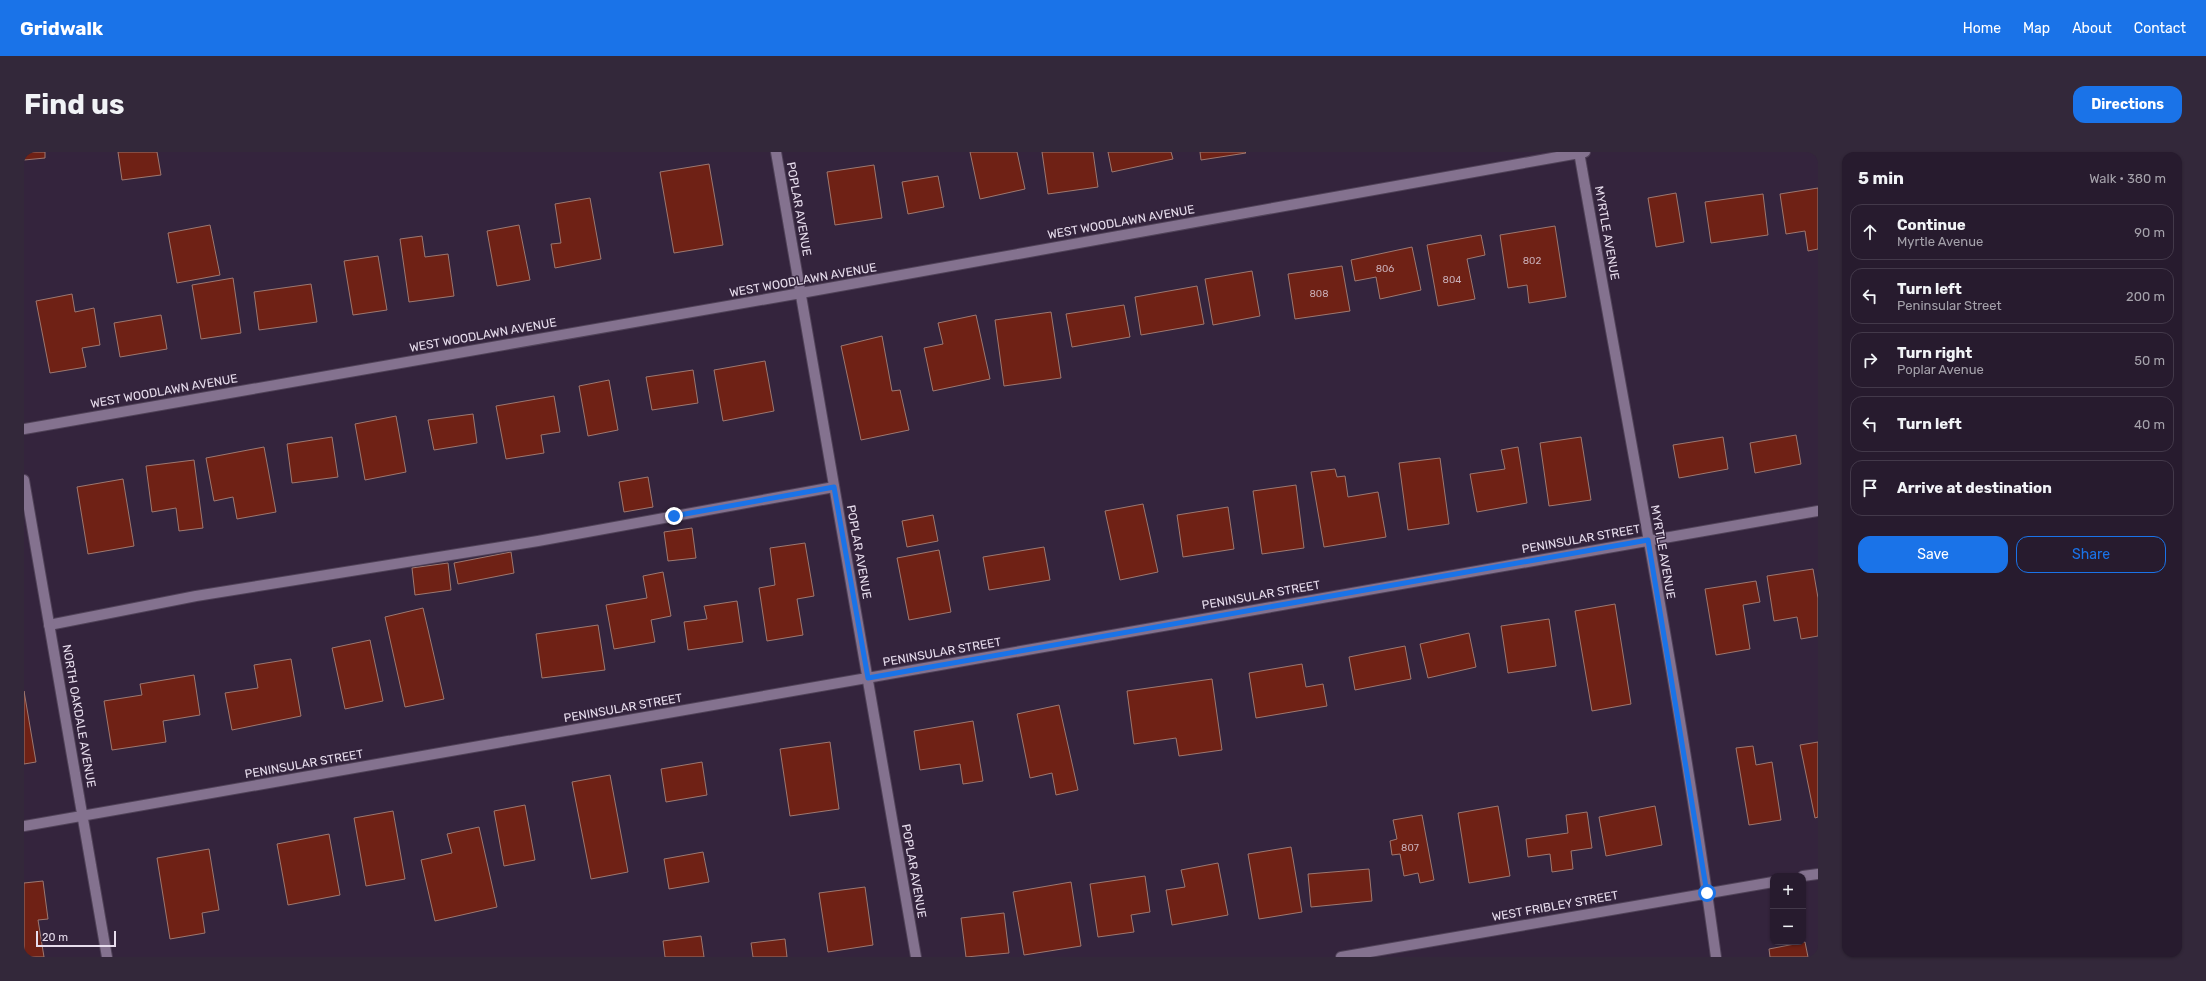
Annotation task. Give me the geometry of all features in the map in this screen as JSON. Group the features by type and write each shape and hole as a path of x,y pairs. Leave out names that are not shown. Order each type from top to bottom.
{"street":[{"name":"POPLAR AVENUE","path":"776,152 916,957"},
{"name":"WEST WOODLAWN AVENUE","path":"24,428 800,293 1581,152"},
{"name":"MYRTLE AVENUE","path":"1581,152 1648,540 1707,893 1716,957"},
{"name":"NORTH OAKDALE AVENUE","path":"24,480 107,957"},
{"path":"50,624 196,596 522,543 834,487"},
{"name":"PENINSULAR STREET","path":"24,826 1648,540 1818,512"},
{"path":"1806,876 1818,874"},
{"name":"WEST FRIBLEY STREET","path":"1341,957 1770,882"}],"building":[{"path":"24,152 45,152 45,158 24,160"},
{"path":"118,152 157,152 161,175 122,180"},
{"path":"970,152 1017,152 1025,189 980,199"},
{"path":"1042,152 1093,152 1098,187 1048,194"},
{"path":"1108,152 1171,152 1173,159 1112,172"},
{"path":"1200,152 1245,152 1246,153 1201,160"},
{"path":"709,164 723,245 674,253 660,172"},
{"path":"874,165 882,218 835,225 827,172"},
{"path":"938,176 944,207 908,214 902,182"},
{"path":"1818,188 1818,249 1808,251 1805,231 1786,234 1780,194"},
{"path":"1676,193 1684,242 1656,247 1648,198"},
{"path":"1763,194 1768,235 1711,243 1705,202"},
{"path":"590,198 601,259 555,268 551,244 561,243 555,204"},
{"path":"210,225 220,275 177,283 168,233"},
{"path":"519,225 530,280 497,286 487,231"},
{"path":"1555,226 1566,297 1529,303 1527,285 1508,288 1500,235"},
{"path":"1481,235 1485,255 1467,259 1475,299 1438,306 1427,245"},
{"path":"422,236 425,257 448,254 454,296 409,302 400,239"},
{"path":"1412,247 1421,290 1380,299 1376,277 1355,281 1351,260"},
{"path":"378,256 387,310 353,315 344,261"},
{"path":"1342,266 1350,311 1295,319 1288,274"},
{"path":"1252,271 1260,316 1213,325 1205,279"},
{"path":"233,278 241,333 201,339 192,285"},
{"path":"311,284 317,322 259,330 254,292"},
{"path":"1197,286 1204,324 1141,335 1135,297"},
{"path":"72,294 75,312 94,308 100,345 82,348 86,367 50,373 36,301"},
{"path":"1124,305 1130,337 1072,347 1066,314"},
{"path":"1051,312 1061,378 1004,386 995,320"},
{"path":"161,315 167,349 120,357 114,323"},
{"path":"976,315 990,379 933,391 924,348 943,344 938,323"},
{"path":"882,336 892,391 900,390 909,430 861,440 841,346"},
{"path":"765,361 774,411 723,421 714,370"},
{"path":"693,370 698,403 652,410 646,377"},
{"path":"609,380 618,430 588,436 579,386"},
{"path":"554,396 560,432 541,435 544,453 506,459 496,406"},
{"path":"473,414 477,443 434,450 428,420"},
{"path":"396,416 406,472 365,480 355,424"},
{"path":"1796,435 1801,464 1755,473 1750,443"},
{"path":"332,437 338,477 292,483 287,444"},
{"path":"1581,437 1591,500 1549,506 1540,443"},
{"path":"1723,437 1728,469 1679,478 1673,445"},
{"path":"264,447 276,512 237,519 233,497 214,501 206,458"},
{"path":"1518,447 1527,503 1477,512 1470,474 1505,469 1501,450"},
{"path":"1440,458 1449,524 1408,530 1399,463"},
{"path":"194,460 203,528 179,531 176,508 152,512 146,466"},
{"path":"1335,469 1337,477 1345,476 1348,497 1378,492 1386,537 1324,547 1311,472"},
{"path":"648,477 653,507 624,512 619,482"},
{"path":"123,479 134,546 88,554 77,487"},
{"path":"1296,485 1304,548 1262,554 1253,491"},
{"path":"1143,504 1158,572 1120,580 1105,511"},
{"path":"1228,507 1234,549 1183,557 1177,515"},
{"path":"933,515 938,541 907,547 902,521"},
{"path":"692,528 696,558 668,561 664,532"},
{"path":"805,543 814,596 797,599 803,635 767,641 759,588 775,585 770,548"},
{"path":"1044,547 1050,580 989,590 983,557"},
{"path":"939,550 951,612 909,620 897,558"},
{"path":"511,552 514,573 458,584 454,563"},
{"path":"448,563 451,590 415,595 412,568"},
{"path":"1813,569 1818,598 1818,636 1801,639 1797,617 1774,621 1767,576"},
{"path":"663,572 671,616 651,620 655,642 614,649 606,605 647,598 643,576"},
{"path":"1756,581 1760,602 1743,605 1750,649 1716,655 1705,589"},
{"path":"737,601 743,642 688,650 684,622 707,619 704,606"},
{"path":"1615,604 1631,704 1592,711 1575,611"},
{"path":"423,608 444,699 405,707 385,617"},
{"path":"1549,619 1556,666 1508,673 1501,626"},
{"path":"598,625 605,670 542,678 536,634"},
{"path":"1469,633 1476,667 1428,678 1420,644"},
{"path":"370,640 383,701 345,709 332,648"},
{"path":"1405,646 1411,679 1355,690 1349,657"},
{"path":"291,659 301,716 232,730 225,693 258,688 254,665"},
{"path":"1302,664 1306,687 1323,684 1327,706 1256,718 1249,673"},
{"path":"194,675 200,715 163,721 166,742 112,750 104,701 142,695 140,684"},
{"path":"1212,679 1222,750 1179,756 1176,738 1134,744 1127,691"},
{"path":"24,691 36,762 24,764"},
{"path":"1059,705 1078,790 1056,795 1052,773 1030,778 1017,714"},
{"path":"973,721 983,781 963,784 960,764 920,770 914,731"},
{"path":"830,742 839,809 790,816 780,749"},
{"path":"1818,742 1818,817 1815,818 1800,745"},
{"path":"1753,746 1756,765 1772,762 1781,820 1749,825 1736,748"},
{"path":"702,762 707,795 666,802 661,769"},
{"path":"610,775 628,872 591,879 572,782"},
{"path":"525,805 535,860 504,866 494,811"},
{"path":"1498,806 1510,876 1469,883 1458,813"},
{"path":"1655,806 1662,845 1606,856 1599,817"},
{"path":"393,811 405,879 366,886 354,818"},
{"path":"1587,812 1592,848 1571,851 1573,869 1552,872 1550,854 1528,857 1526,839 1568,833 1566,815"},
{"path":"1422,815 1434,880 1420,883 1418,873 1404,876 1400,854 1392,855 1390,841 1397,839 1393,820"},
{"path":"479,827 497,907 435,921 421,860 452,853 447,834"},
{"path":"329,834 340,895 288,905 277,844"},
{"path":"1291,847 1302,912 1259,919 1248,854"},
{"path":"209,849 219,910 202,913 205,933 170,939 157,858"},
{"path":"703,852 709,882 669,889 664,859"},
{"path":"1218,863 1228,915 1172,925 1166,890 1185,887 1181,870"},
{"path":"1369,869 1372,901 1311,907 1308,874"},
{"path":"1145,876 1150,912 1131,915 1134,932 1098,937 1090,884"},
{"path":"43,881 48,919 38,920 44,957 24,957 24,883"},
{"path":"1071,882 1081,946 1024,955 1013,892"},
{"path":"865,887 873,945 828,952 819,893"},
{"path":"1004,913 1009,953 966,957 961,918"},
{"path":"701,936 704,957 665,957 663,941"},
{"path":"785,939 787,957 753,957 751,943"},
{"path":"1790,945 1806,945 1808,957 1770,957 1769,949"}],"route":[{"path":"674,516 834,487 868,678 1648,540 1707,893"}]}
